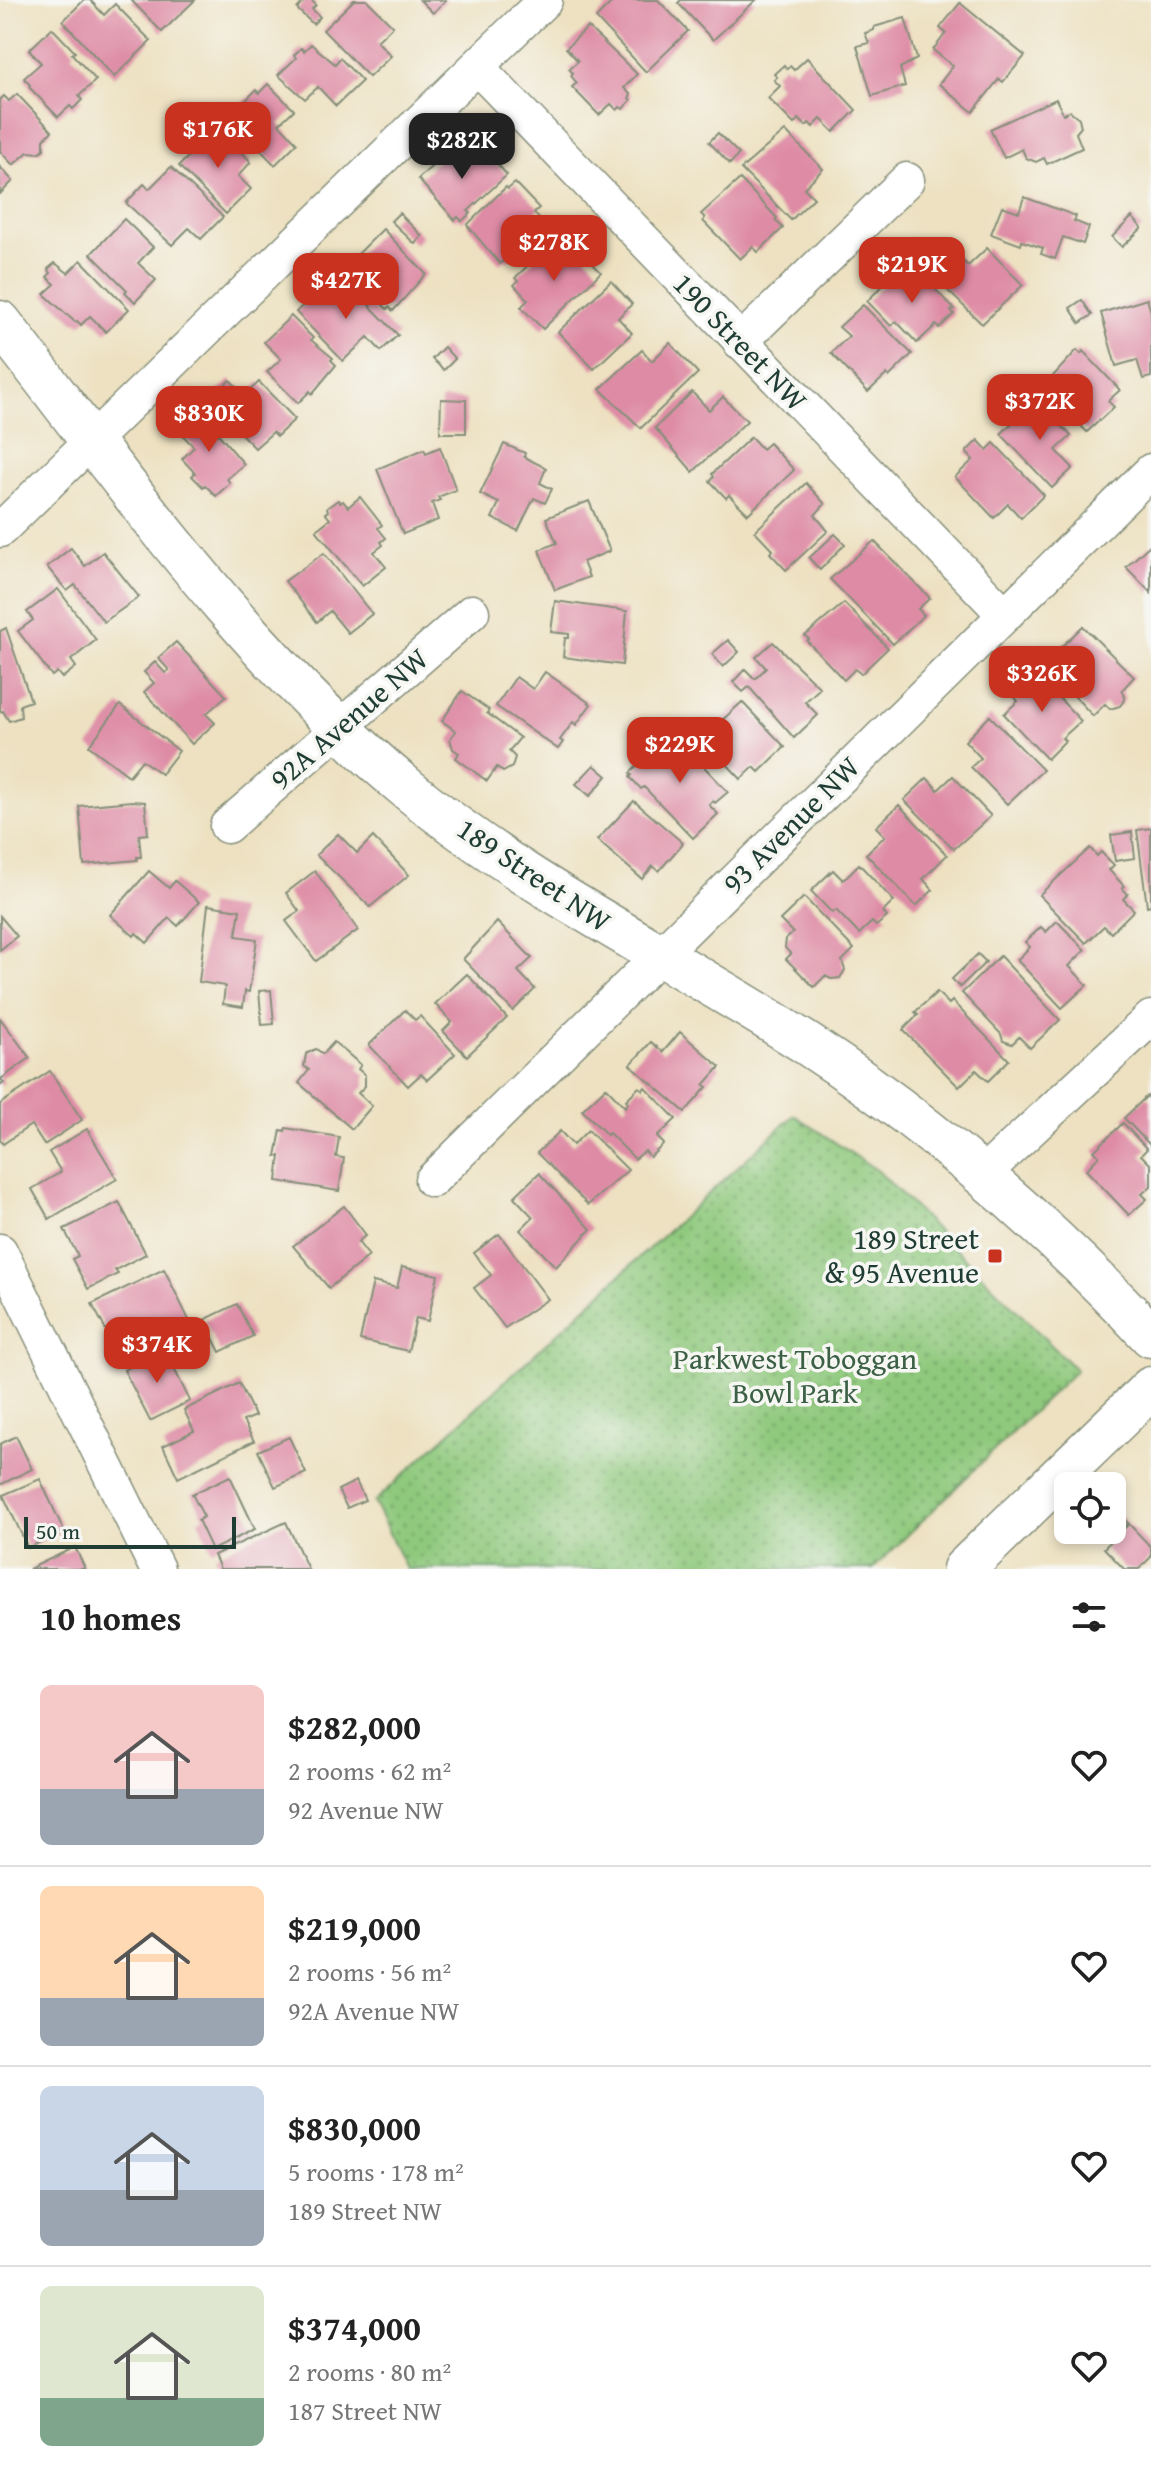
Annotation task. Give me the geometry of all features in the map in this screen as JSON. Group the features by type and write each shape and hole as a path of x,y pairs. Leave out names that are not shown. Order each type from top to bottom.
{"street":[{"path":"0,530 545,0"},
{"name":"190 Street NW","path":"477,67 1005,615"},
{"path":"740,342 907,180"},
{"name":"189 Street NW","path":"0,322 214,594 274,663 337,728 411,792 522,872 772,1021 933,1134 1073,1257 1151,1336"},
{"name":"93 Avenue NW","path":"432,1180 1151,471"},
{"name":"92A Avenue NW","path":"227,826 472,612"},
{"path":"981,1176 1151,1018"},
{"path":"0,1251 157,1569"},
{"path":"964,1569 1151,1388"}],"green space":[{"name":"Parkwest Toboggan Bowl Park","path":"794,1115 878,1171 1076,1370 873,1569 406,1569 374,1502"}],"building":[{"path":"84,0 90,0 104,15 115,4 151,41 114,77 63,21"},
{"path":"131,0 195,0 162,32"},
{"path":"305,0 311,0 316,5 312,9 320,17 313,24 297,9"},
{"path":"354,0 367,0 393,26 377,41 391,56 369,77 323,30"},
{"path":"420,0 446,0 433,13"},
{"path":"614,0 658,0 688,31 646,72 596,18"},
{"path":"681,0 756,0 713,40 678,3"},
{"path":"960,3 1025,56 1003,82 999,79 973,112 939,84 953,66 933,50 946,33 940,28"},
{"path":"905,18 917,59 900,68 905,86 872,96 857,46 869,43 865,33 874,30 874,27"},
{"path":"588,27 637,74 624,88 631,95 631,100 623,109 620,107 617,110 611,104 599,115 572,87 577,83 569,69 578,61 566,48"},
{"path":"52,28 96,80 79,96 82,100 73,109 70,106 58,117 24,78 41,63 29,50"},
{"path":"311,44 335,64 340,58 362,81 336,106 318,87 305,99 278,75 296,58 294,55 301,48 304,51"},
{"path":"807,58 856,110 834,132 821,119 813,127 809,123 806,126 799,119 794,124 768,98 780,86 774,80 777,77 774,74 784,65 794,70"},
{"path":"268,84 294,110 279,124 297,143 275,165 251,140 256,136 235,119 247,107 243,103 256,90 259,93"},
{"path":"17,94 52,131 44,139 44,149 39,153 28,152 13,165 0,151 0,100 4,96 9,101"},
{"path":"1056,99 1063,114 1070,111 1079,118 1081,127 1076,133 1082,148 1047,164 1044,158 1036,162 1026,158 1022,149 1004,158 990,129"},
{"path":"217,127 251,162 238,176 251,189 226,214 179,166"},
{"path":"785,131 823,169 804,188 814,198 791,220 741,169"},
{"path":"718,133 739,154 730,164 709,142"},
{"path":"457,143 474,162 486,151 507,175 468,211 471,213 462,221 458,217 455,220 418,179"},
{"path":"0,167 13,181 0,194"},
{"path":"171,167 223,217 201,239 189,228 172,245 126,203 144,184 149,189"},
{"path":"740,179 783,228 758,252 753,247 740,259 703,221 705,218 701,214"},
{"path":"515,183 539,208 534,213 545,225 508,261 505,259 500,264 467,225 506,187 508,189"},
{"path":"1024,197 1076,216 1074,221 1089,227 1083,244 1063,237 1055,259 1041,254 1043,248 1022,241 1021,245 991,234 1002,206 1019,212"},
{"path":"399,213 422,236 415,244 391,221"},
{"path":"1132,217 1142,228 1122,247 1112,237"},
{"path":"124,219 153,247 138,263 156,280 135,302 91,254"},
{"path":"383,229 426,274 393,311 389,307 387,309 350,271 362,260 357,255"},
{"path":"552,242 569,259 579,249 601,272 543,329 521,307 528,300 514,285 518,281 515,278"},
{"path":"987,248 1023,285 982,324 933,276 956,254 968,266"},
{"path":"81,260 129,309 106,332 90,316 81,325 75,322 44,294 55,284 47,277 51,273 48,269 55,263 68,273"},
{"path":"914,267 954,309 951,311 954,314 939,328 936,325 917,343 896,321 891,326 867,301 894,275 899,281"},
{"path":"346,281 398,335 381,351 368,337 343,361 296,312 319,290 327,299"},
{"path":"611,281 632,304 618,318 632,333 594,369 558,332"},
{"path":"1147,299 1151,312 1151,377 1143,379 1137,360 1116,366 1101,313"},
{"path":"1082,300 1092,315 1080,323 1070,308"},
{"path":"863,305 912,354 868,392 831,353 849,336 839,327"},
{"path":"291,316 313,338 311,340 333,358 331,360 336,365 312,394 310,391 298,403 267,372 281,359 264,342"},
{"path":"670,343 698,373 641,428 600,389 642,350 652,361"},
{"path":"444,347 455,359 444,370 432,359"},
{"path":"1077,350 1081,354 1083,351 1120,390 1108,401 1114,407 1087,432 1043,387"},
{"path":"230,380 245,395 259,382 295,419 277,436 273,432 255,448 208,400"},
{"path":"692,392 709,410 723,397 747,421 693,472 655,428"},
{"path":"441,399 466,400 466,433 440,433"},
{"path":"1036,399 1071,436 1056,450 1073,468 1052,488 1001,434"},
{"path":"198,410 244,464 227,479 230,483 216,496 192,476 195,473 182,459 194,447 177,429"},
{"path":"751,437 762,449 769,443 794,470 748,514 710,481 714,477 712,474"},
{"path":"978,440 987,450 994,443 1044,495 1021,518 1008,504 994,518 955,477 973,460 966,452"},
{"path":"504,444 525,453 524,457 546,468 540,483 552,489 545,503 534,498 518,531 492,518 499,503 480,494"},
{"path":"440,447 456,490 438,497 440,500 432,503 438,520 403,534 377,469 424,449 426,453"},
{"path":"806,483 825,504 815,515 828,531 786,570 755,531"},
{"path":"360,497 382,525 378,528 386,538 374,552 386,567 362,586 316,530 330,519 325,513 327,508 338,500 348,507"},
{"path":"589,501 610,551 583,562 589,577 555,590 539,550 557,543 546,518"},
{"path":"835,534 845,544 820,570 809,558"},
{"path":"874,541 930,598 918,609 924,615 893,644 830,579"},
{"path":"1151,544 1151,593 1126,567"},
{"path":"71,548 85,566 103,552 139,597 104,622 75,585 67,591 47,567"},
{"path":"324,553 372,614 348,633 330,611 317,622 285,581"},
{"path":"58,589 96,640 71,660 76,667 62,678 57,672 52,676 18,631 33,620 27,612"},
{"path":"555,601 627,611 622,665 563,657 565,638 569,638 569,634 551,632"},
{"path":"844,603 888,648 861,674 855,669 844,680 805,636"},
{"path":"1083,626 1134,677 1122,690 1125,699 1120,706 1110,709 1105,704 1093,716 1066,687 1070,683 1065,677 1066,669 1073,661 1060,648"},
{"path":"6,628 31,701 20,705 21,717 9,721 3,711 0,712 0,631"},
{"path":"728,640 739,652 723,667 712,654"},
{"path":"176,642 226,696 206,714 215,723 192,744 144,692 154,683 144,672 155,662 165,673 169,670 158,658"},
{"path":"773,642 820,688 805,702 818,715 794,738 749,687 743,692 733,682 745,669 755,679 766,668 756,657"},
{"path":"1039,668 1063,693 1058,697 1081,721 1062,738 1065,741 1047,759 1004,714 1018,701 1012,694"},
{"path":"545,672 591,704 576,725 573,722 560,740 563,742 558,749 496,706 516,677 533,689"},
{"path":"462,691 520,738 509,751 515,757 512,767 503,772 497,767 487,781 456,758 459,753 453,749 450,739 456,731 442,721"},
{"path":"742,702 785,747 759,772 754,767 741,779 705,741 708,738 704,733"},
{"path":"120,705 179,751 161,774 142,760 129,776 89,746"},
{"path":"990,716 1043,770 1007,804 971,767 981,758 965,741"},
{"path":"672,733 728,792 709,805 718,814 693,838 644,787 641,789 630,777 630,773"},
{"path":"594,765 607,776 590,796 576,784"},
{"path":"953,776 991,816 954,849 904,800 927,778 938,790"},
{"path":"634,801 683,843 659,871 653,866 642,879 597,840"},
{"path":"145,802 148,834 139,835 141,857 137,860 84,865 79,806"},
{"path":"899,805 947,855 923,879 933,890 916,906 866,854 885,836 876,827"},
{"path":"1151,828 1151,905 1147,906 1137,830"},
{"path":"1132,832 1135,858 1115,861 1111,835"},
{"path":"338,834 357,853 373,837 409,875 370,907 316,855"},
{"path":"1090,848 1097,856 1101,852 1114,865 1109,870 1124,886 1122,888 1128,894 1123,899 1134,910 1111,933 1104,926 1086,943 1039,895"},
{"path":"859,864 894,901 883,912 887,917 876,926 872,922 859,934 836,910 832,913 811,891 833,870 843,880"},
{"path":"149,871 169,888 175,881 199,902 178,926 169,918 147,943 110,915"},
{"path":"315,871 358,930 316,961 286,921 299,911 286,893"},
{"path":"804,897 854,949 842,961 845,970 840,978 825,976 814,987 786,959 791,954 785,948 786,939 793,933 780,920"},
{"path":"208,905 240,910 236,936 257,939 249,992 245,991 243,1007 223,1004 225,986 199,982"},
{"path":"0,916 17,936 0,950"},
{"path":"1057,921 1085,950 1069,966 1087,985 1062,1008 1017,960 1030,947 1025,942 1041,927 1046,932"},
{"path":"497,922 532,958 518,971 535,989 513,1011 463,959"},
{"path":"978,954 986,962 960,987 952,979"},
{"path":"1000,956 1060,1020 1030,1048 1019,1037 1012,1044 1003,1041 1001,1034 962,993"},
{"path":"467,974 507,1018 467,1056 443,1031 452,1022 435,1004"},
{"path":"271,990 274,1024 262,1025 259,991"},
{"path":"937,992 949,1004 952,1001 1009,1060 988,1081 976,1070 959,1087 903,1030 918,1015 915,1012"},
{"path":"405,1010 415,1020 420,1016 455,1054 427,1080 421,1074 408,1086 369,1045"},
{"path":"0,1018 30,1058 1,1079 4,1083 0,1086"},
{"path":"680,1032 720,1067 685,1112 630,1065 651,1042 663,1052"},
{"path":"334,1042 361,1065 358,1069 365,1075 365,1086 358,1093 372,1106 352,1129 299,1083 309,1070 304,1066 306,1054 316,1049 323,1054"},
{"path":"50,1071 82,1120 44,1145 31,1125 3,1144 0,1139 0,1104"},
{"path":"606,1087 625,1107 628,1103 626,1100 639,1087 643,1090 645,1087 676,1119 657,1137 664,1144 650,1157 645,1151 635,1159 582,1110"},
{"path":"1147,1096 1151,1100 1151,1146 1124,1118"},
{"path":"1123,1123 1147,1149 1141,1155 1151,1165 1151,1186 1142,1194 1147,1199 1129,1215 1086,1170 1099,1156 1094,1151"},
{"path":"286,1128 339,1137 336,1157 344,1158 339,1191 277,1181 280,1156 276,1156 281,1130 285,1131"},
{"path":"87,1129 117,1179 49,1219 32,1189 61,1172 49,1152"},
{"path":"588,1130 628,1170 588,1205 537,1153 560,1131 573,1145"},
{"path":"539,1173 591,1229 556,1267 520,1230 533,1217 514,1197"},
{"path":"119,1202 146,1254 115,1270 118,1274 88,1289 72,1259 78,1256 64,1229"},
{"path":"344,1206 366,1235 358,1242 369,1256 329,1288 293,1246"},
{"path":"499,1234 548,1299 505,1328 474,1288 491,1275 474,1253"},
{"path":"402,1267 438,1275 428,1321 416,1318 408,1351 360,1340 373,1282 397,1288"},
{"path":"164,1269 189,1320 148,1340 138,1319 108,1334 92,1304"},
{"path":"237,1304 253,1336 220,1352 204,1320"},
{"path":"165,1350 190,1401 150,1421 124,1370"},
{"path":"239,1383 255,1416 243,1421 254,1441 178,1478 163,1446 194,1431 184,1410"},
{"path":"16,1436 32,1469 0,1485 0,1444"},
{"path":"289,1437 306,1473 275,1487 258,1451"},
{"path":"230,1476 255,1529 212,1550 198,1520 204,1517 192,1494"},
{"path":"40,1479 64,1531 28,1548 3,1495"},
{"path":"356,1481 365,1500 347,1508 338,1490"},
{"path":"286,1522 308,1569 220,1569 214,1555"},
{"path":"1129,1524 1151,1547 1151,1557 1139,1569 1124,1569 1104,1548 1108,1544 1126,1544 1126,1527"},
{"path":"75,1547 85,1569 29,1569"}],"place":[{"name":"189 Street & 95 Avenue","path":"995,1256"}]}
